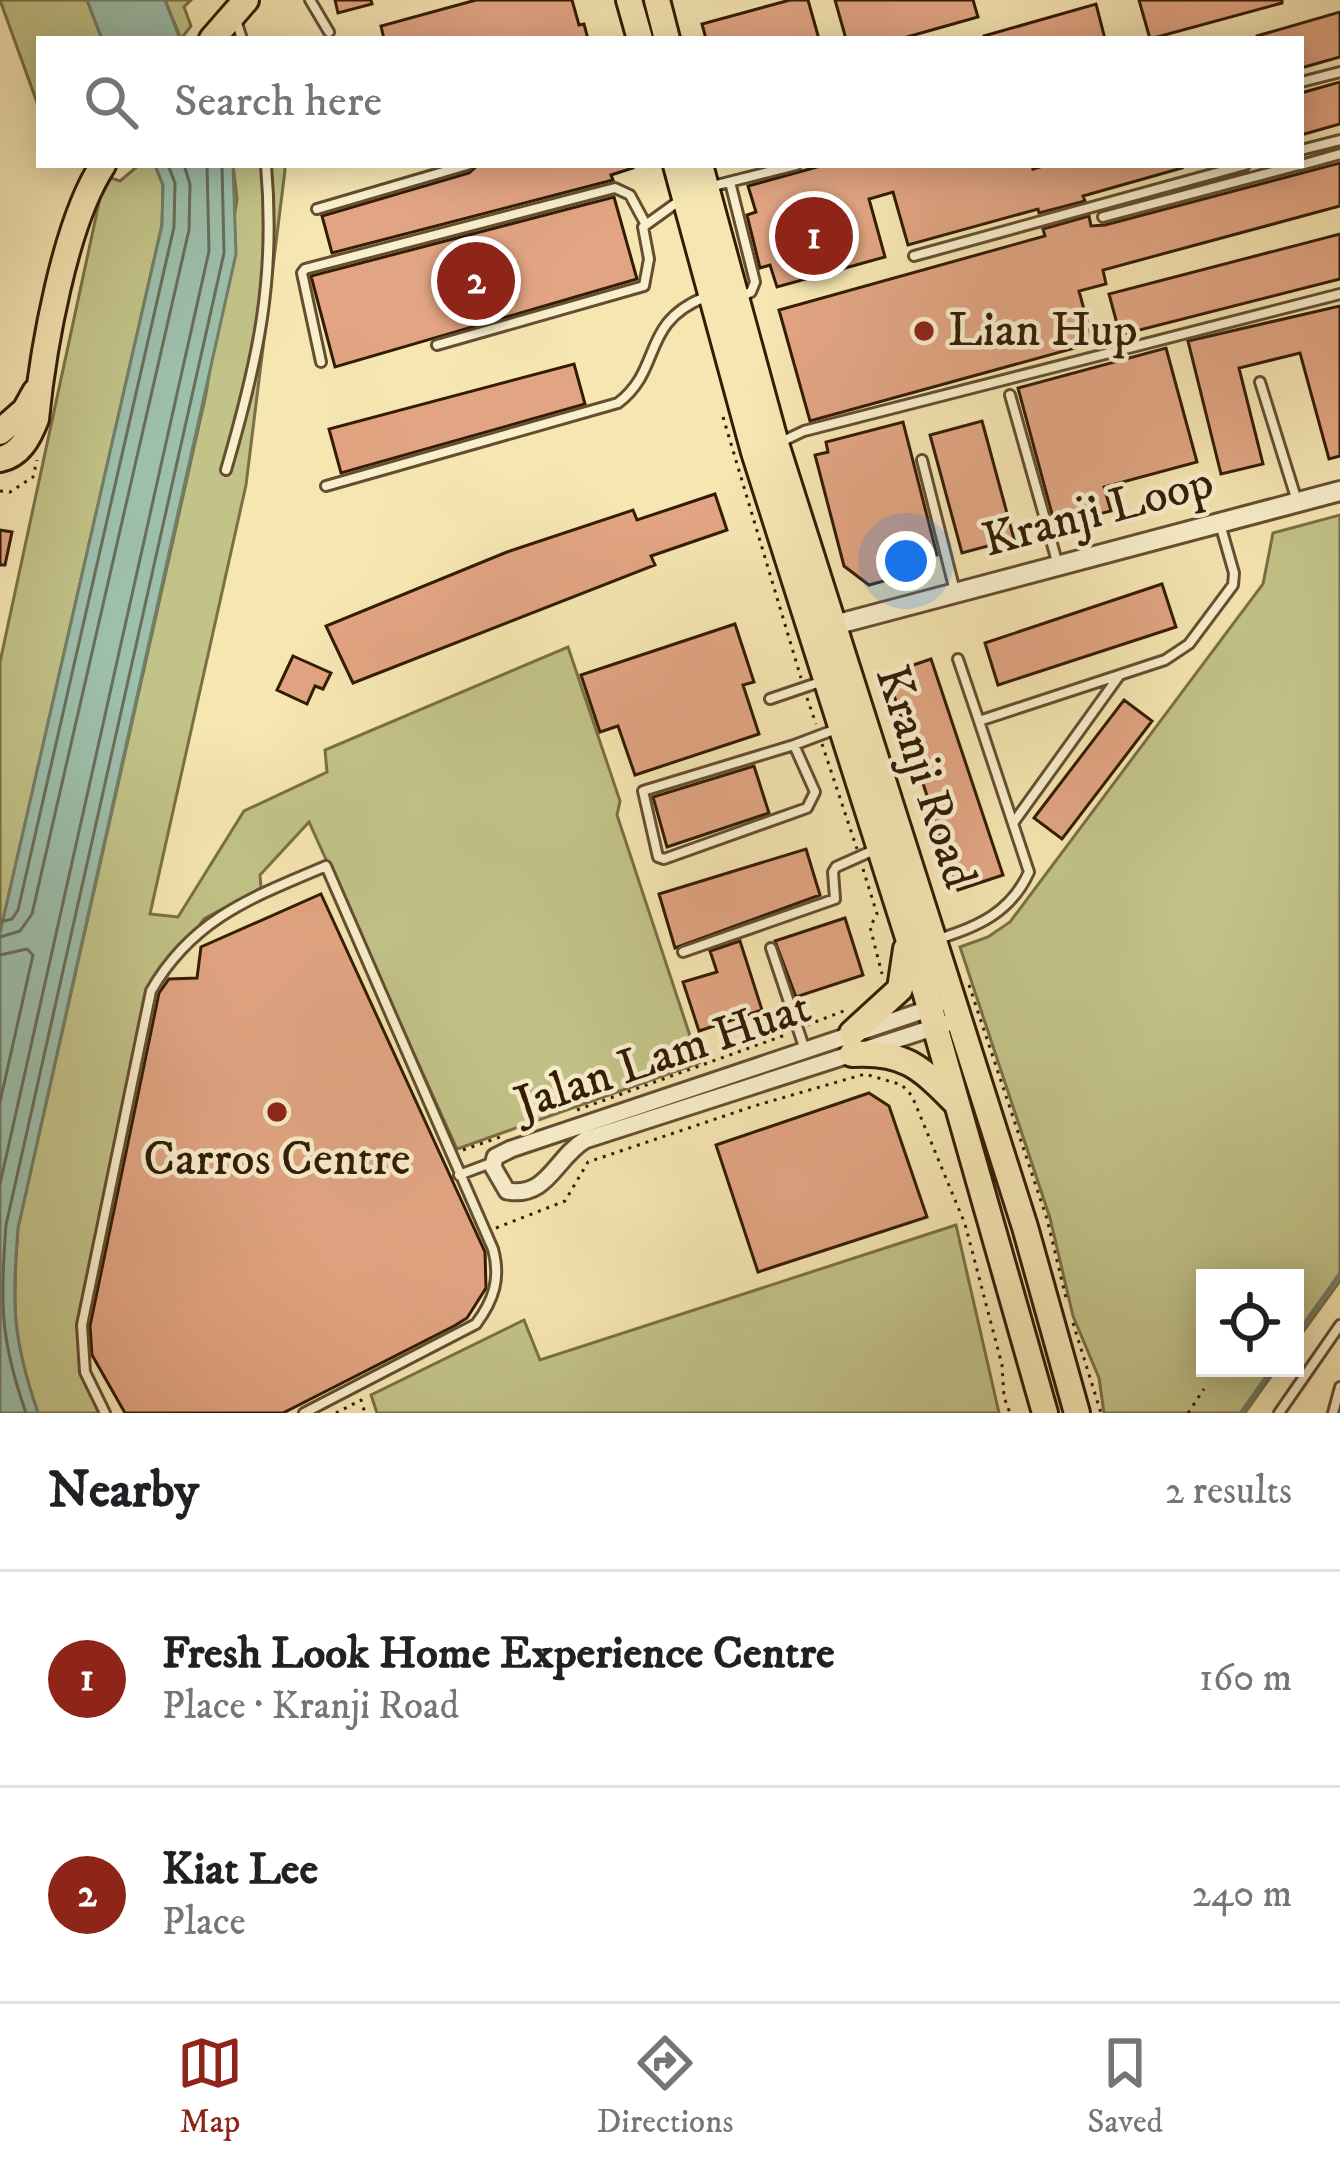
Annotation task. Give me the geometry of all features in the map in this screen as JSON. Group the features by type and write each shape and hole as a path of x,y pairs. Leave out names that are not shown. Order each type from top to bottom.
{"main road":[{"path":"628,0 639,36"},
{"path":"657,0 666,36"},
{"path":"215,36 240,6"},
{"path":"4,459 27,441 36,419 71,237 83,200 101,168"},
{"name":"Kranji Road","path":"701,176 724,296 820,628 933,941 957,1104 1046,1413"},
{"name":"Kranji Road","path":"724,296 773,435 820,628 814,684 870,852 944,1014 1025,1227 1077,1413"},
{"path":"0,432 25,410 40,385"},
{"path":"907,931 899,988 852,1044 911,1063 957,1104"},
{"path":"997,1243 1025,1227"}],"street":[{"name":"Kranji Loop","path":"820,628 1340,491"},
{"name":"Jalan Lam Huat","path":"852,1044 805,1049 511,1149 492,1162 507,1192 528,1191 549,1180 570,1149 585,1140 944,1014"}],"lane":[{"path":"310,0 329,32"},
{"path":"240,6 242,36"},
{"path":"1304,81 1340,72"},
{"path":"1304,149 1340,140"},
{"path":"1304,164 1340,154"},
{"path":"226,470 262,336 269,245 266,168"},
{"path":"316,209 457,168"},
{"path":"645,223 701,176 770,168"},
{"path":"914,256 1234,168"},
{"path":"1103,218 1289,168"},
{"path":"321,362 302,273 305,268 615,188 630,195 645,223 649,259 644,286 436,345"},
{"path":"773,435 1340,294"},
{"path":"326,486 618,404 640,381 663,326 682,306 724,296"},
{"path":"1260,382 1298,502"},
{"path":"1010,395 1058,566"},
{"path":"773,435 804,430"},
{"path":"922,460 956,592"},
{"path":"979,721 1178,654 1233,585 1234,573 1219,523"},
{"path":"933,941 998,915 1025,880 1028,865 958,658"},
{"path":"1014,822 1120,674"},
{"path":"770,699 814,684"},
{"path":"794,745 815,793 808,808 664,859 658,857 643,791 830,731"},
{"path":"683,952 835,899 833,872 870,852"},
{"path":"105,1413 85,1372 82,1325 151,991 162,972 231,907 326,866 463,1173 496,1262 496,1288 476,1324 304,1413"},
{"path":"771,948 805,1049"},
{"path":"463,1173 492,1162"},
{"path":"1279,1413 1340,1325"},
{"path":"1333,1413 1340,1388"}],"path":[{"path":"720,403 870,852 877,914 870,927 880,983"},
{"path":"575,1111 746,1052 858,1005"},
{"path":"492,1230 565,1202 588,1162 865,1074 889,1078 912,1096 965,1224 1010,1413"},
{"path":"463,1173 462,1150 511,1133"},
{"path":"1188,1413 1204,1389"},
{"path":"336,1413 361,1400 365,1413"}],"green space":[{"path":"0,0 87,0 101,36 36,36 36,100"},
{"path":"165,0 191,0 184,7 191,26 180,36"},
{"path":"135,168 156,168 163,185 162,225 0,933 0,662 100,198 111,178 120,181"},
{"path":"233,168 285,168 246,485 150,914 178,917 244,811 327,772 325,750 568,647 620,801 617,815 699,1063 457,1149 309,822 260,875 261,888 204,919 151,991 85,1300 81,1354 105,1413 38,1413 16,1322 18,1228 206,394 237,199"},
{"path":"1340,515 1340,1281 1304,1331 1304,1269 1196,1269 1196,1377 1271,1377 1245,1413 1104,1413 1099,1378 1073,1316 1050,1218 960,947 1010,922 1263,584 1273,533"},
{"path":"956,1225 999,1413 377,1413 371,1395 524,1320 540,1360"}],"water":[{"path":"87,0 165,0 179,36 101,36"},
{"path":"156,168 233,168 236,254 18,1228 16,1322 38,1413 0,1413 0,933 162,225 163,185"}],"building":[{"path":"335,0 371,0 372,4 338,13"},
{"path":"476,0 572,0 587,36 383,36 381,26"},
{"path":"790,0 808,0 818,36 705,36 702,24"},
{"path":"835,0 973,0 978,17 911,36 845,36"},
{"path":"1139,0 1282,0 1161,36 1149,36"},
{"path":"1096,4 1104,36 984,36"},
{"path":"1340,12 1340,57 1304,67 1304,36 1257,36"},
{"path":"1340,82 1340,124 1304,134 1304,92"},
{"name":"Lian Hup","path":"1340,163 1340,206 1103,270 1106,284 1079,291 1093,343 810,421 779,310 1045,236 1043,229 1089,216 1091,226 1105,225"},
{"path":"475,168 633,168 611,175 613,180 332,253 322,216"},
{"path":"813,168 1182,168 1083,196 1085,201 908,245 893,192 869,199 885,257 777,287 770,265 760,268 747,215 756,212 748,186"},
{"path":"614,197 637,279 335,367 311,276"},
{"path":"1340,234 1340,279 1120,335 1109,294"},
{"path":"1340,306 1340,456 1329,459 1300,353 1239,368 1263,464 1221,474 1188,341"},
{"path":"1166,348 1197,462 1104,487 1111,511 1055,525 1018,388"},
{"path":"574,364 585,404 341,473 329,429"},
{"path":"982,421 1014,539 962,553 930,435"},
{"path":"903,422 937,555 903,564 906,575 869,585 844,566 815,455 828,452 826,442"},
{"path":"715,494 727,530 651,556 655,565 353,683 326,626 507,552 633,510 637,520"},
{"path":"0,530 12,532 5,565 0,565"},
{"path":"1162,584 1176,627 998,685 985,643"},
{"path":"735,624 754,682 743,685 759,734 635,775 618,726 600,732 581,675"},
{"path":"293,656 331,673 323,689 315,686 307,704 277,690"},
{"path":"931,659 1003,875 958,890 887,674"},
{"path":"1124,700 1152,721 1062,839 1034,818"},
{"path":"754,766 769,813 667,847 653,797"},
{"path":"806,849 820,895 675,948 659,894"},
{"name":"Carros Centre","path":"321,894 485,1252 486,1288 467,1318 283,1413 125,1413 92,1355 90,1326 159,993 169,979 197,978 201,947"},
{"path":"845,918 863,975 796,997 775,941"},
{"path":"740,941 762,1010 699,1031 683,982 717,972 710,951"},
{"path":"869,1093 889,1106 927,1217 758,1272 716,1145"}],"waterway":[{"path":"1304,1324 1340,1274"},
{"path":"1241,1413 1267,1377"}],"place":[{"name":"Fresh Look Home Experience Centre","path":"814,236"},
{"name":"Kiat Lee","path":"476,281"},
{"name":"Lian Hup","path":"924,331"},
{"name":"Carros Centre","path":"277,1112"}]}
